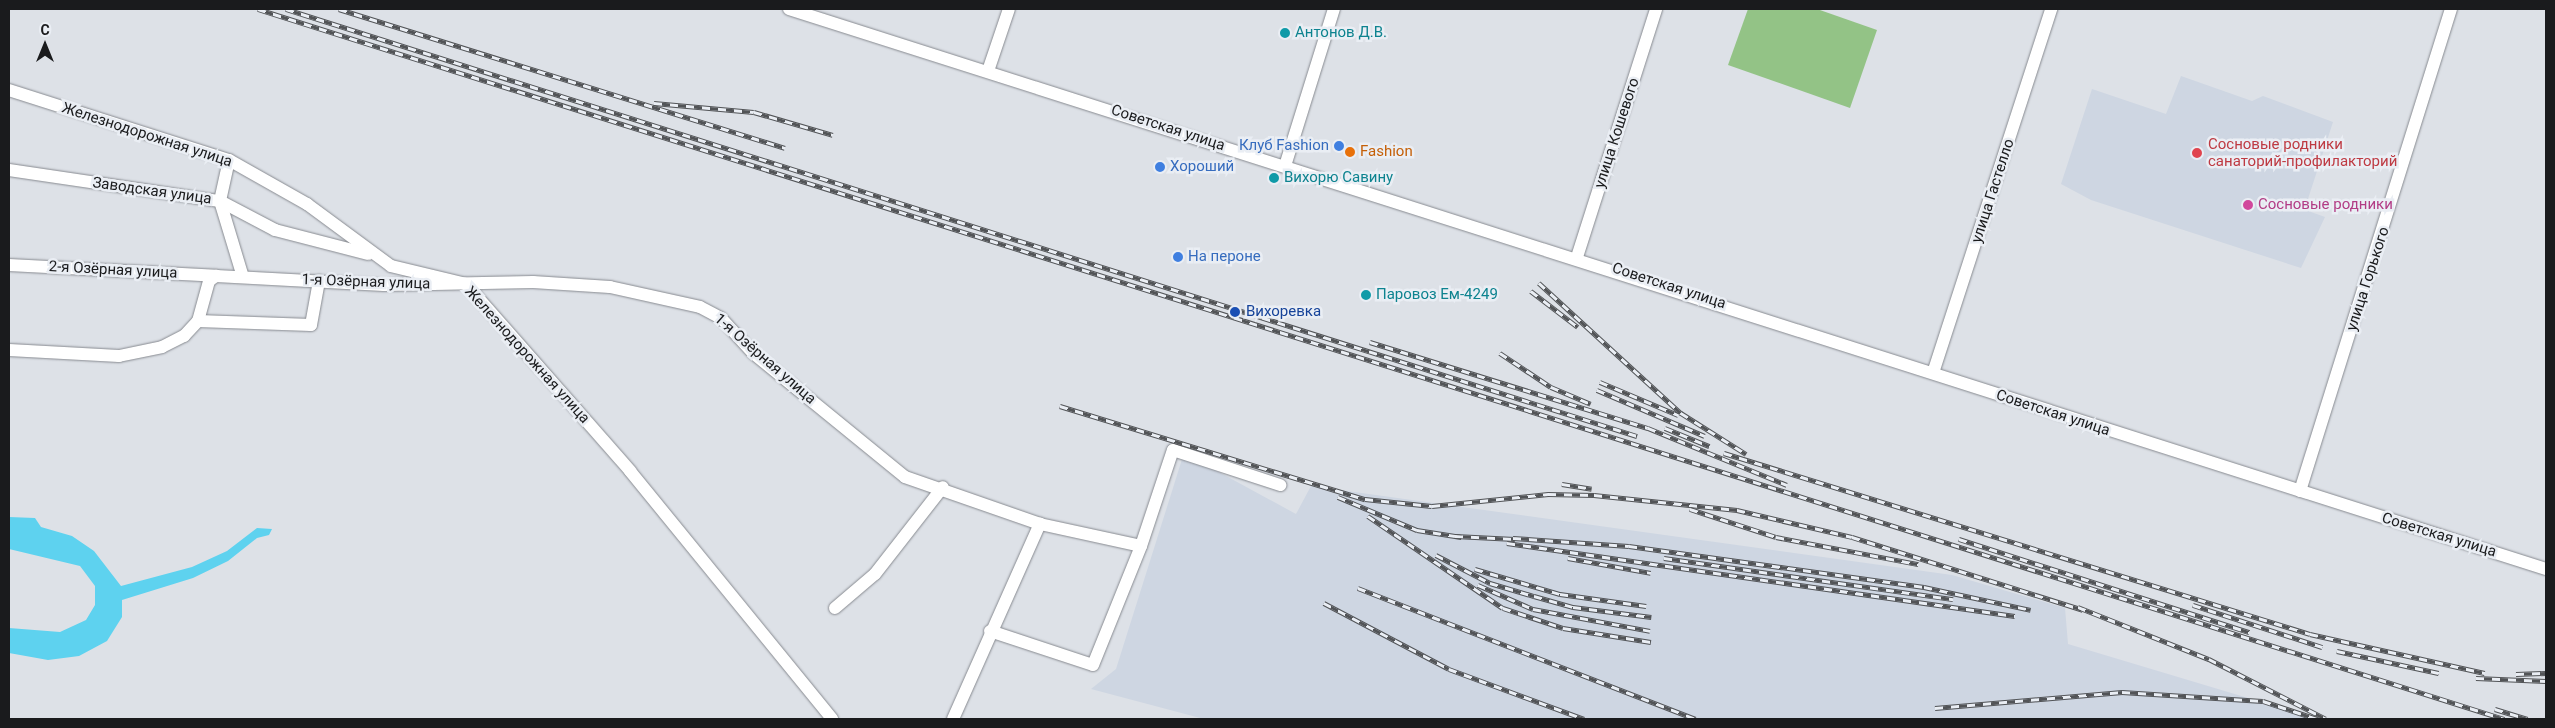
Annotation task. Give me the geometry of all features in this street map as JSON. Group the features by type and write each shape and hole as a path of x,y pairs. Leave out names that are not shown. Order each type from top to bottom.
{"street":[{"name":"Советская улица","path":"789,9 1577,256 1933,373 2546,568"},
{"path":"988,71 1009,9"},
{"path":"1285,166 1334,9"},
{"name":"улица Кошевого","path":"1577,256 1656,9"},
{"name":"улица Гастелло","path":"1933,373 2051,9"},
{"name":"улица Горького","path":"2300,491 2451,9"},
{"name":"Железнодорожная улица","path":"9,90 229,160 307,204 391,266 466,284 630,471 832,719"},
{"path":"229,160 220,201 243,277"},
{"name":"Заводская улица","path":"9,170 220,201 275,230 376,256"},
{"name":"2-я Озёрная улица","path":"9,265 216,276"},
{"path":"9,350 119,356 162,347 184,336 198,321 209,280 216,276"},
{"name":"1-я Озёрная улица","path":"216,276 319,281 610,287 700,307 722,318 753,352 906,477 943,487 1040,524 1141,546"},
{"path":"198,321 311,325 319,281"},
{"path":"990,631 1093,665 1141,546 1173,450 1280,485"},
{"path":"835,608 874,574 943,487"},
{"path":"953,719 990,631 1040,524"}],"shaded area":[{"name":"Сосновые родники санаторий-профилакторий","path":"2181,76 2252,101 2263,96 2333,122 2307,202 2311,212 2325,217 2301,268 2091,200 2061,184 2092,89 2166,114"},
{"path":"1184,453 1296,514 1311,486 1952,575 2065,608 2068,644 2318,719 1204,719 1091,689 1116,669"}],"green space":[{"path":"1748,9 1817,9 1877,30 1850,108 1728,65"}],"water":[{"path":"9,517 35,518 41,527 72,536 94,551 121,586 192,567 227,551 257,528 272,529 269,535 257,538 228,561 193,578 122,600 122,617 107,641 79,656 48,660 9,653 9,628 60,632 86,620 95,605 95,586 80,566 9,549"}],"railway":[{"path":"258,9 2504,719"},
{"path":"286,9 1637,436"},
{"path":"339,9 785,148"},
{"path":"654,103 754,112 833,135"},
{"path":"1539,283 1681,413 1746,454"},
{"path":"1531,291 1578,327"},
{"path":"1370,342 1648,428 1787,485"},
{"path":"1500,353 1551,387 1591,404"},
{"path":"1600,382 1678,415"},
{"path":"1597,390 1705,436"},
{"path":"1060,406 1365,499 1432,506 1548,494 1594,495 1737,510 1852,537 2083,610"},
{"path":"1665,428 1709,446"},
{"path":"1724,453 2310,634 2485,673"},
{"path":"1562,484 1592,489"},
{"path":"1338,497 1417,530 1461,537"},
{"path":"1690,509 1776,537 1918,564"},
{"path":"1368,516 1503,608 1563,628 1651,642"},
{"path":"1455,536 1515,539"},
{"path":"1513,538 1629,546 1924,587 2031,610"},
{"path":"1959,539 2249,632"},
{"path":"1507,543 2015,616"},
{"path":"1436,555 1490,583 1534,596 1573,607 1651,617"},
{"path":"1568,558 1651,573"},
{"path":"1664,558 1953,599"},
{"path":"1475,569 1560,594 1646,606"},
{"path":"1478,585 1533,609 1650,631"},
{"path":"1358,588 1695,719"},
{"path":"1324,603 1449,669 1584,719"},
{"path":"2193,605 2322,647"},
{"path":"2078,607 2209,659 2326,719"},
{"path":"2337,651 2439,673"},
{"path":"2516,674 2546,673"},
{"path":"2476,678 2546,681"},
{"path":"1935,708 2122,692 2263,701 2317,719"},
{"path":"2495,709 2528,719"}],"place":[{"name":"Антонов Д.В.","path":"1285,33"},
{"name":"Клуб Fashion","path":"1339,146"},
{"name":"Fashion","path":"1350,152"},
{"name":"Сосновые родники санаторий-профилакторий","path":"2197,153"},
{"name":"Хороший","path":"1160,167"},
{"name":"Вихорю Савину","path":"1274,178"},
{"name":"Сосновые родники","path":"2248,205"},
{"name":"На пероне","path":"1178,257"},
{"name":"Паровоз Ем-4249","path":"1366,295"},
{"name":"Вихоревка","path":"1235,312"}]}
